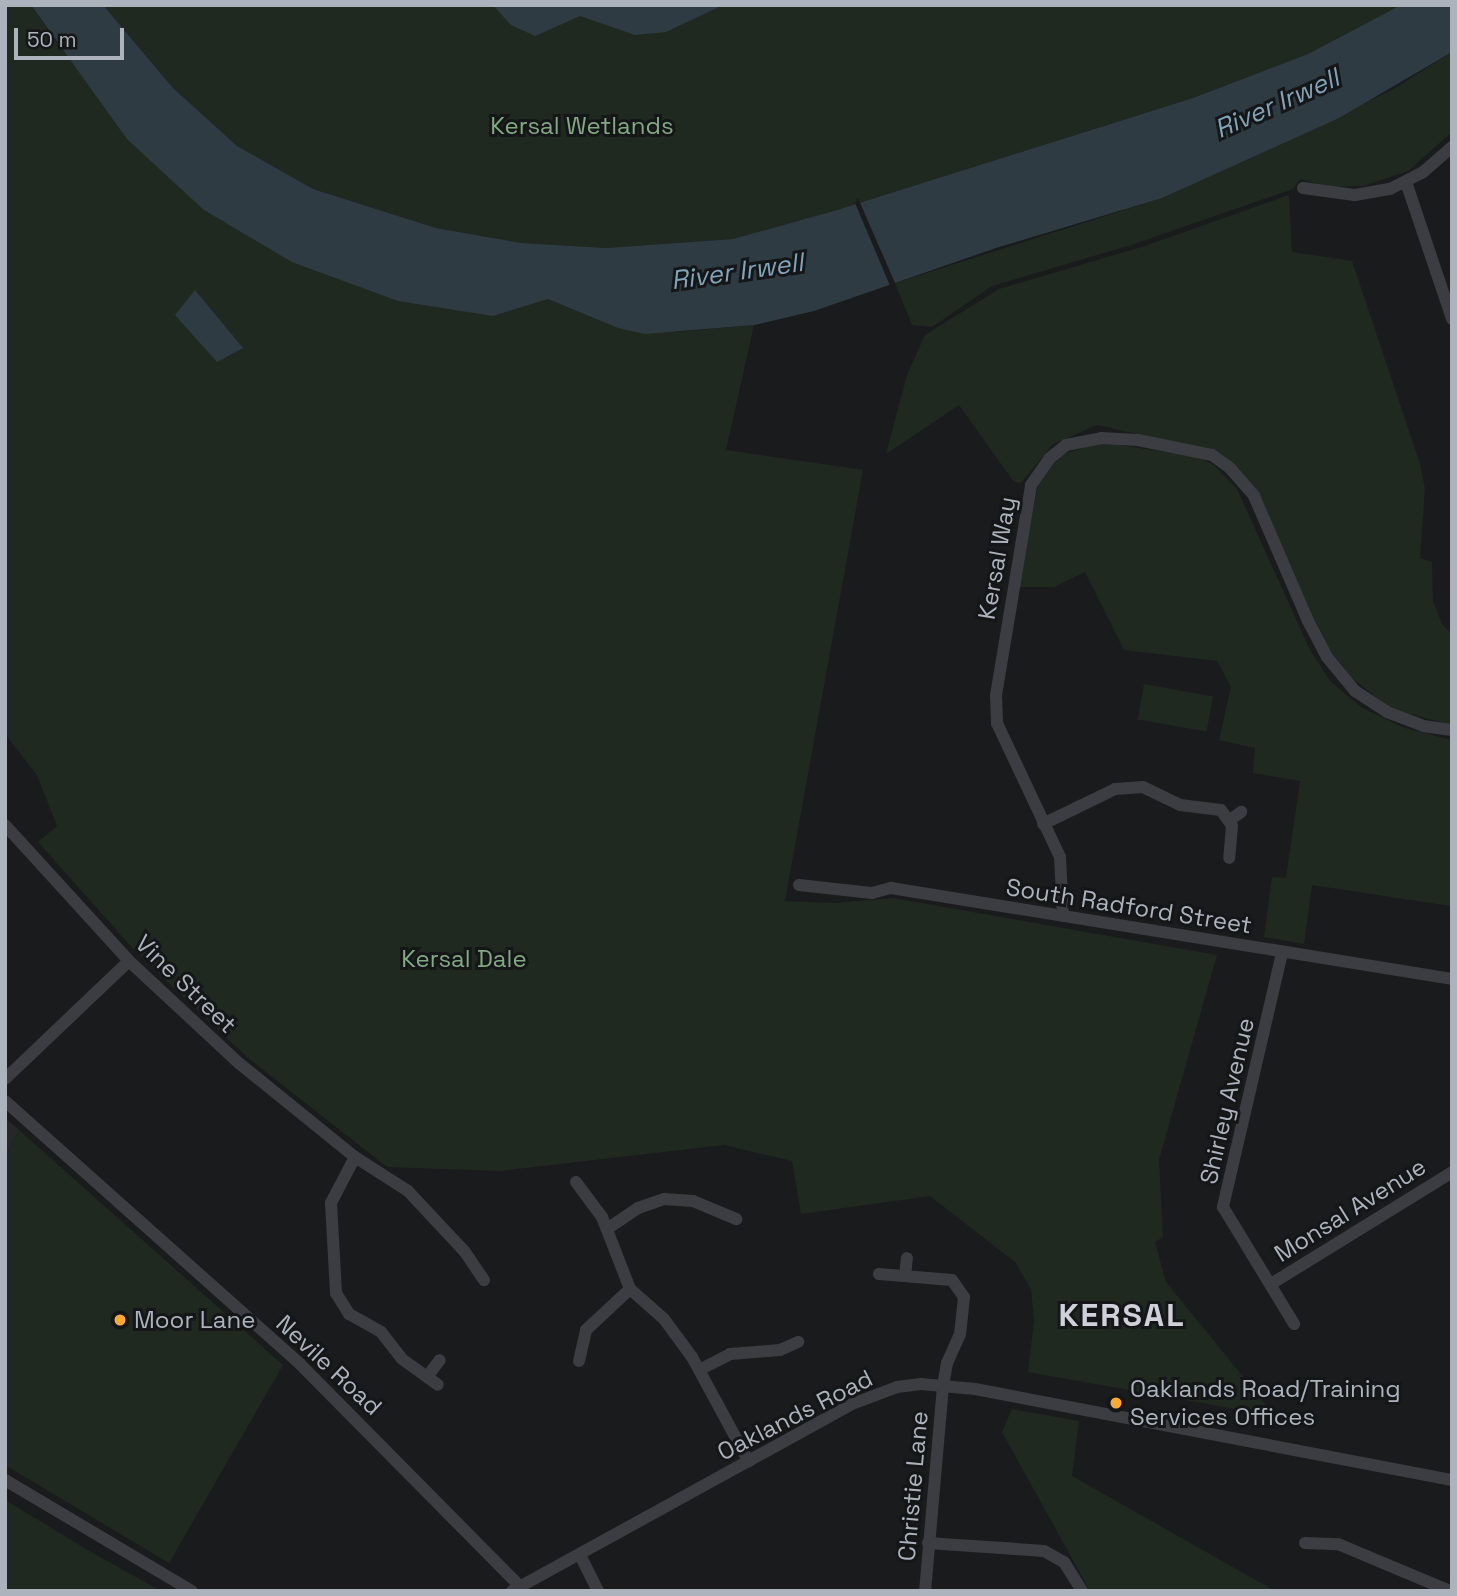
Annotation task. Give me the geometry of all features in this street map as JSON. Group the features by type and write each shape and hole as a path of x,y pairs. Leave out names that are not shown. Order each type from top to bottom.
{"street":[{"path":"1303,188 1355,195 1406,182 1452,147"},
{"path":"1406,182 1452,319"},
{"name":"Kersal Way","path":"1063,916 1060,857 997,723 996,695 1031,485 1050,458 1066,445 1101,438 1138,440 1212,455 1230,468 1254,496 1308,621 1328,657 1355,691 1387,712 1423,726 1452,730"},
{"path":"1043,824 1105,792 1134,786 1180,805 1221,810 1230,820 1228,858"},
{"path":"1230,820 1241,812"},
{"name":"Vine Street","path":"5,825 129,961 240,1064 355,1157 408,1191 481,1261 484,1280"},
{"name":"South Radford Street","path":"799,885 872,892 891,888 1452,979"},
{"name":"Shirley Avenue","path":"1282,953 1223,1207 1294,1324"},
{"path":"5,1079 129,961"},
{"name":"Nevile Road","path":"5,1101 300,1364 516,1589"},
{"path":"355,1157 331,1203 336,1293 349,1314 381,1332 402,1359 432,1381 440,1360"},
{"name":"Monsal Avenue","path":"1271,1284 1452,1172"},
{"path":"576,1182 607,1229 630,1289 664,1319 699,1370 749,1462"},
{"path":"607,1229 638,1208 664,1199 693,1201 736,1219"},
{"path":"905,1276 906,1258"},
{"name":"Christie Lane","path":"879,1274 952,1280 964,1297 960,1334 947,1363 943,1386 925,1591"},
{"path":"579,1361 586,1330 630,1289"},
{"path":"699,1370 730,1354 780,1350 798,1342"},
{"name":"Oaklands Road","path":"516,1589 874,1394 909,1385 943,1386 1452,1480"},
{"path":"5,1480 192,1591"},
{"path":"929,1542 1044,1552 1064,1562 1082,1591"},
{"path":"1305,1543 1338,1545 1450,1591"},
{"path":"580,1555 598,1591"}],"shaded area":[{"path":"5,1118 19,1130 5,1157"}],"green space":[{"name":"Kersal Dale","path":"5,5 31,5 61,49 493,316 548,299 618,328 677,332 754,325 726,450 863,470 785,901 835,903 893,898 1217,955 1159,1160 1163,1237 1155,1242 1166,1282 1275,1416 1028,1372 1034,1321 1031,1289 1015,1262 930,1196 801,1214 792,1161 724,1145 500,1171 387,1167 247,1057 136,952 38,842 57,826 37,775 5,734"},
{"name":"Kersal Wetlands","path":"103,5 1401,5 1308,54 1193,98 837,210 733,239 606,248 521,243 436,228 313,189 237,146 173,88"},
{"path":"1452,52 1452,132 1408,171 1363,186 1331,187 1300,179 1293,189 1131,245 992,286 932,327 912,325 895,283 1162,198 1392,90"},
{"path":"1289,195 1292,252 1352,261 1420,464 1425,489 1420,558 1432,562 1433,601 1442,624 1452,634 1452,725 1391,709 1352,678 1322,640 1244,475 1218,452 1097,425 1053,444 1021,483 1014,482 959,405 886,454 907,375 925,335 999,289 1145,246"},
{"path":"1100,442 1199,457 1215,466 1237,489 1310,650 1330,681 1362,708 1405,728 1452,740 1450,906 1312,885 1304,944 1264,937 1272,877 1286,878 1300,781 1253,773 1255,748 1219,740 1231,687 1217,661 1124,650 1085,572 1054,587 1018,587 1039,481 1061,455"},
{"path":"1144,684 1213,696 1207,732 1138,719"},
{"name":"Moor Lane","path":"19,1130 283,1365 169,1563 5,1465 5,1157"},
{"path":"1012,1409 1079,1421 1072,1476 1275,1591 1090,1591 1002,1432"},
{"path":"5,1500 91,1552 161,1591 5,1591"}],"water":[{"name":"River Irwell","path":"31,5 103,5 173,88 237,146 313,189 436,228 521,243 606,248 733,239 837,210 1193,98 1308,54 1401,5 1452,5 1452,52 1339,118 1162,198 996,248 814,311 754,325 645,334 618,328 548,299 493,316 398,301 292,262 204,210 127,139"},
{"path":"493,5 723,5 666,32 635,35 580,16 535,36 511,25"},
{"path":"195,290 243,348 217,362 175,315"}],"pier":[{"path":"858,198 895,283 896,286 891,288 855,203"}],"place":[{"name":"Moor Lane","path":"120,1320"},
{"name":"Oaklands Road/Training Services Offices","path":"1116,1403"}],"district":[{"name":"KERSAL","path":"1122,1315"}]}
